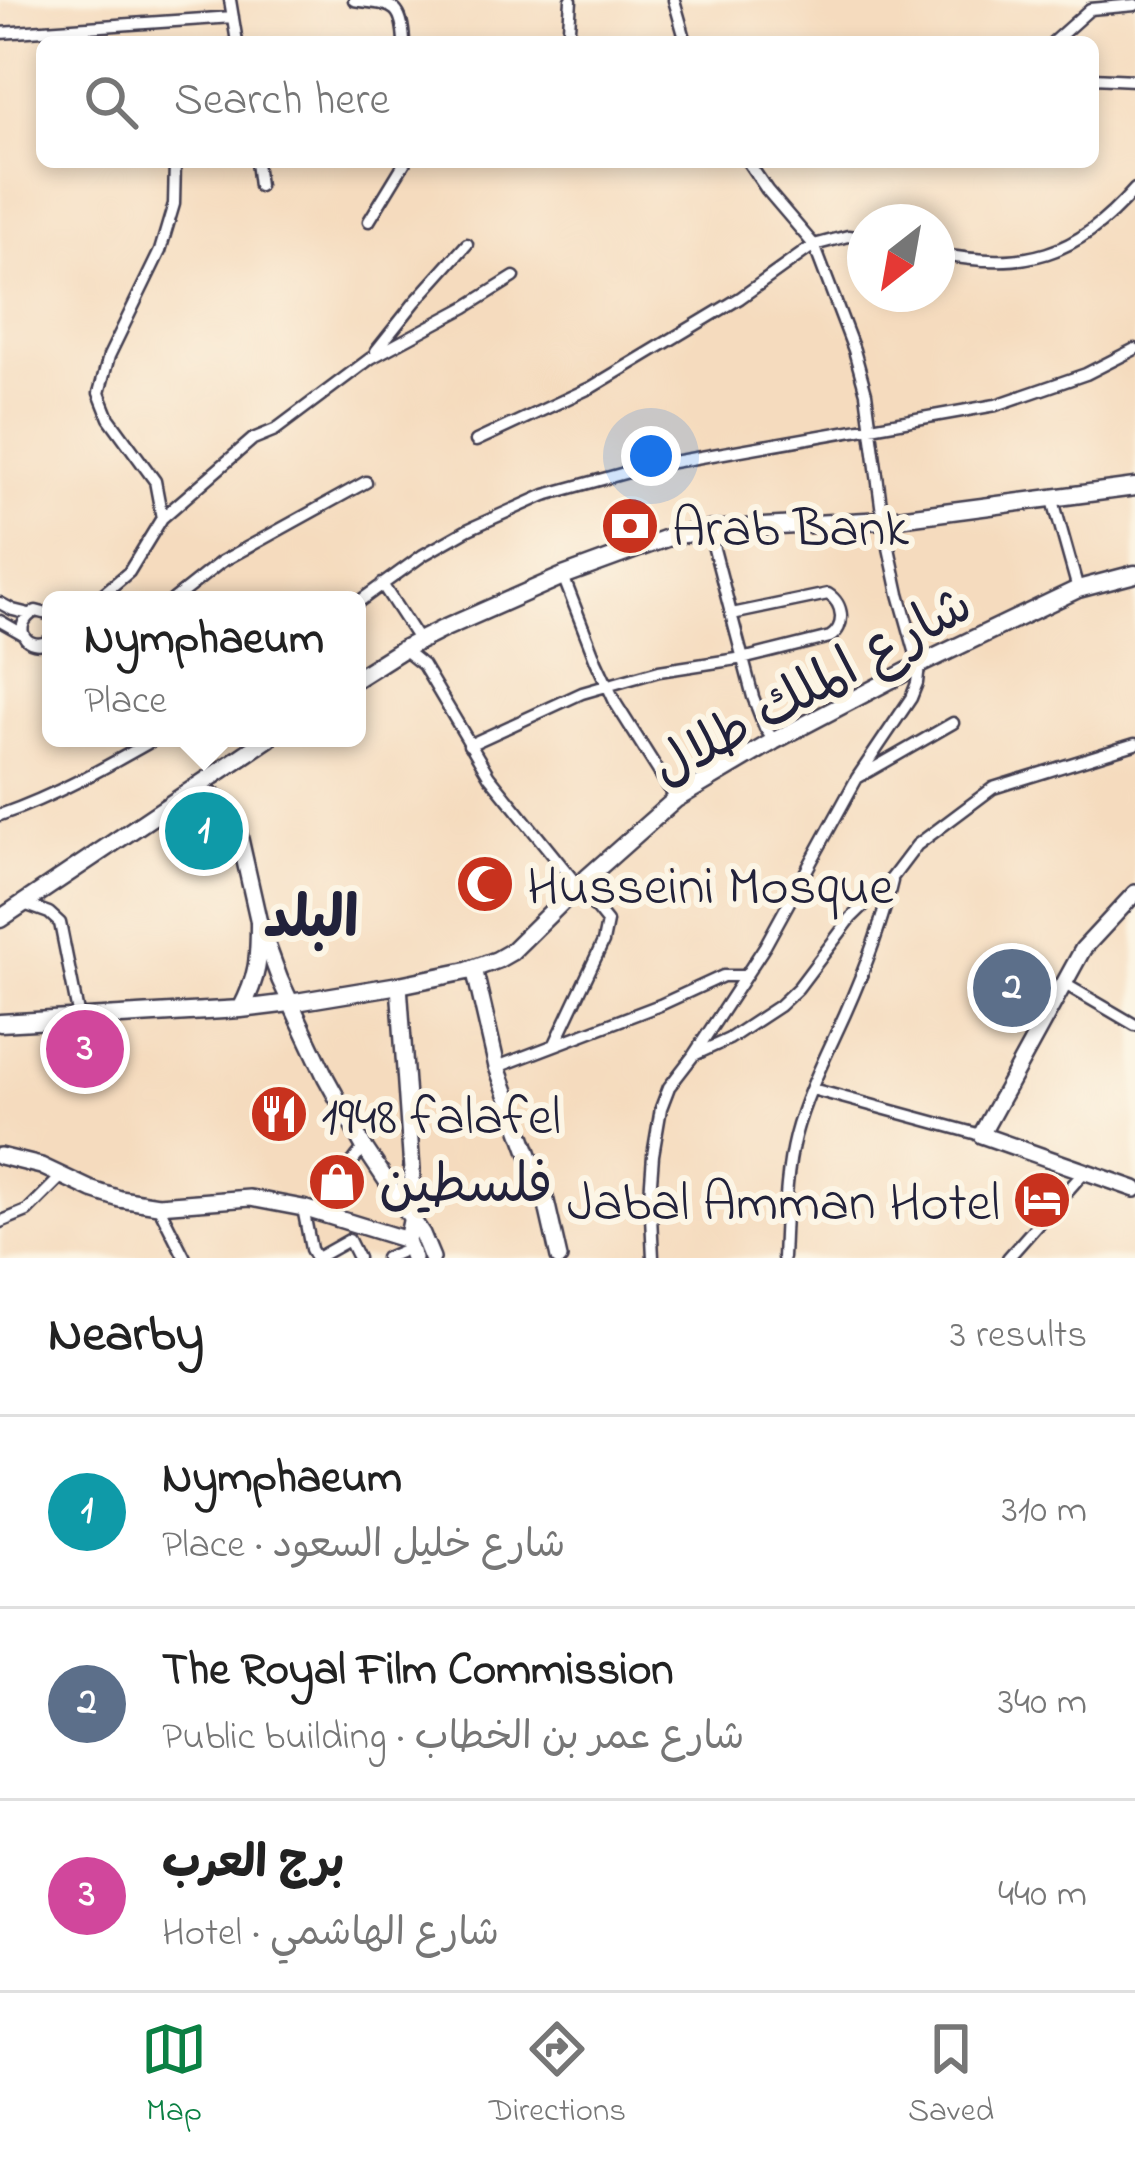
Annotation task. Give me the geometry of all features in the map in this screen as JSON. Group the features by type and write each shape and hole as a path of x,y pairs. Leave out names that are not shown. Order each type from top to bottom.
{"main road":[{"path":"366,672 411,645 563,575 656,541 710,530 884,520 1135,488"},
{"name":"شارع الملك طلال","path":"0,1023 241,1009 474,968 511,952 676,800 774,741 1078,589 1135,574"},
{"path":"0,920 256,747"},
{"path":"183,797 214,796 236,821 259,923 290,1003 364,1147 426,1241 432,1258"},
{"path":"1135,893 1096,932 1063,983 981,1135 1135,1189"},
{"path":"241,1009 259,964 259,923"},
{"path":"474,968 496,1067 546,1201 559,1258"},
{"path":"0,1156 41,1166 120,1199 158,1205 250,1198 309,1210 353,1232 410,1249 412,1170 398,985"}],"street":[{"path":"230,0 236,36"},
{"path":"354,0 400,13 404,36"},
{"path":"568,36 571,0"},
{"path":"674,0 684,36"},
{"path":"1060,36 1090,9 1135,4"},
{"path":"0,33 233,17"},
{"path":"155,23 158,36"},
{"path":"1099,78 1135,80"},
{"path":"162,518 155,482 109,418 99,393 110,356 165,237 174,204 176,168"},
{"path":"257,168 259,186"},
{"path":"369,220 401,168"},
{"path":"653,1258 650,1196 658,1122 669,1087 765,946 857,778 911,698 919,665 898,594 872,426 854,350 814,245 752,168"},
{"path":"955,258 1008,262 1065,248 1106,220 1135,189"},
{"path":"476,441 592,387 740,298 814,245 847,236"},
{"path":"371,358 467,244"},
{"path":"107,591 129,572 162,518 254,439 275,430 371,358 514,277"},
{"path":"366,596 469,529 544,495 650,466 996,405 1086,374 1135,349"},
{"path":"184,591 221,562 366,482"},
{"path":"1053,500 1078,589"},
{"path":"710,530 760,718 774,741"},
{"path":"563,575 607,686 676,800"},
{"path":"382,584 469,746 526,825 607,922 555,1044"},
{"path":"469,746 607,686 836,634 842,621 833,596 822,594 732,614"},
{"path":"0,603 29,614 42,611"},
{"path":"23,634 29,614"},
{"path":"0,621 32,643 42,642"},
{"path":"857,778 953,723"},
{"path":"693,1056 778,1006 917,845 993,788 1135,744"},
{"path":"0,815 141,747"},
{"path":"783,1258 797,1129 868,961 892,878"},
{"path":"24,904 49,913 60,923 79,1018"},
{"path":"496,1067 723,976 745,976"},
{"path":"1063,983 1135,1025"},
{"path":"812,1089 981,1135"},
{"path":"358,1258 353,1232 316,1258 311,1249 309,1210 364,1147"},
{"path":"1008,1258 1085,1172"},
{"path":"0,1222 27,1211 62,1176"},
{"path":"158,1205 185,1258"},
{"path":"386,1258 410,1249"}],"place":[{"name":"Arab Bank","path":"630,526"},
{"name":"Nymphaeum","path":"204,831"},
{"name":"Husseini Mosque","path":"485,884"},
{"name":"The Royal Film Commission","path":"1012,988"},
{"name":"برج العرب","path":"85,1049"},
{"name":"1948 falafel","path":"279,1114"},
{"name":"فلسطين","path":"337,1182"},
{"name":"Jabal Amman Hotel","path":"1042,1200"}],"district":[{"name":"البلد","path":"311,916"}]}
